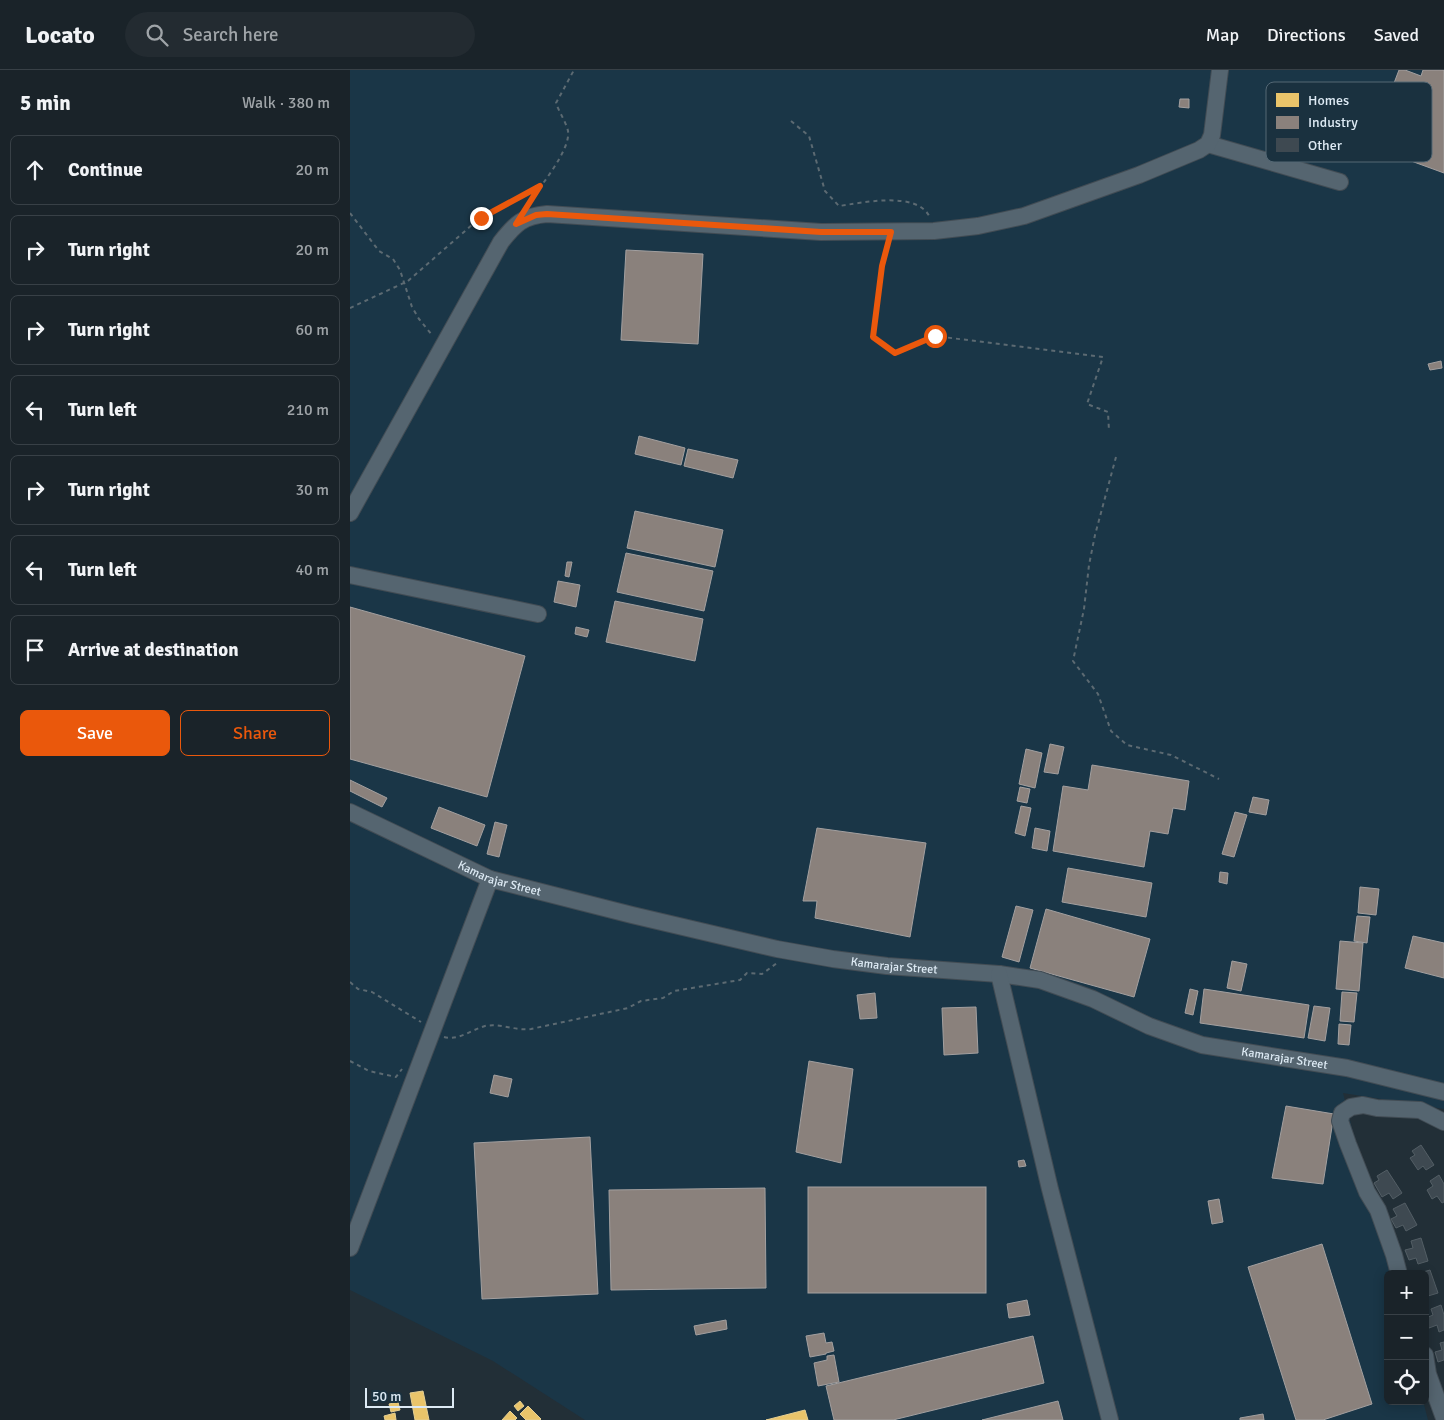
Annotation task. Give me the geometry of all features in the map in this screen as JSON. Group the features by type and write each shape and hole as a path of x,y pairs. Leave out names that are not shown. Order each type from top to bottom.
{"street":[{"path":"350,514 501,242 516,224 536,215 547,214 821,232 934,232 978,226 1024,216 1188,156 1208,144 1215,120 1220,70"},
{"path":"1208,144 1266,161"},
{"path":"1271,162 1340,182"},
{"path":"350,575 538,614"},
{"name":"Kamarajar Street","path":"350,812 490,879 632,915 788,951 888,966 999,974 1040,980 1093,999 1149,1026 1202,1045 1347,1068 1444,1092"},
{"path":"350,1248 490,879"},
{"path":"999,974 1050,1189 1110,1420"},
{"path":"1398,1270 1378,1210 1367,1192 1348,1144 1340,1121 1342,1113 1352,1107 1363,1105 1377,1108 1420,1110 1444,1122"},
{"path":"1426,1360 1428,1374 1444,1418"}],"path":[{"path":"516,224 564,149 568,128 556,103 574,70"},
{"path":"791,121 809,136 825,191 838,206 882,201 914,202 929,215 934,232"},
{"path":"350,308 405,283 481,218 540,186"},
{"path":"350,213 379,251 393,260 400,270 412,307 419,319 431,334 444,344"},
{"path":"891,232 882,266 873,337 895,353 935,336 1103,358 1087,404 1108,412 1108,431"},
{"path":"1116,457 1088,566 1084,610 1073,661 1098,694 1111,731 1127,745 1171,755 1219,779"},
{"path":"350,982 358,989 372,992 445,1037 451,1038 486,1026 498,1025 523,1030 531,1029 628,1008 641,1001 663,998 674,991 740,980 747,973 762,974 776,964 788,951"},
{"path":"350,1061 370,1071 396,1077 404,1066"}],"shaded area":[{"path":"350,70 1444,70 1444,1109 1343,1093 1389,1270 1384,1270 1384,1405 1424,1405 1428,1420 585,1420 493,1361 350,1290"}],"building: Homes":[{"path":"423,1391 429,1420 415,1420 410,1393"},
{"path":"520,1401 524,1406 518,1411 514,1406"},
{"path":"398,1402 400,1410 391,1412 389,1404"},
{"path":"528,1406 540,1420 526,1420 520,1414"},
{"path":"805,1410 808,1420 766,1420"},
{"path":"510,1411 517,1418 515,1420 502,1420"},
{"path":"395,1413 396,1420 385,1420 384,1416"}],"building: Industry":[{"path":"1399,70 1405,70 1421,76 1423,70 1444,70 1444,173 1414,162 1432,162 1432,82 1394,82"},
{"path":"1180,99 1189,99 1189,108 1179,107"},
{"path":"626,250 703,254 698,344 621,340"},
{"path":"1441,361 1442,368 1430,370 1428,364"},
{"path":"639,436 685,448 681,465 635,454"},
{"path":"688,449 738,460 733,478 684,466"},
{"path":"635,511 723,530 715,567 627,548"},
{"path":"626,553 713,571 704,611 617,592"},
{"path":"567,562 572,562 569,577 565,576"},
{"path":"558,581 580,585 576,607 554,602"},
{"path":"615,601 703,619 695,661 606,642"},
{"path":"350,607 525,656 487,797 350,759"},
{"path":"576,627 589,630 587,637 575,634"},
{"path":"1050,744 1064,747 1058,774 1044,772"},
{"path":"1026,749 1042,753 1035,788 1019,784"},
{"path":"1092,765 1189,781 1185,810 1173,808 1168,834 1150,831 1144,867 1053,851 1063,786 1088,790"},
{"path":"350,780 387,798 382,807 350,791"},
{"path":"1020,787 1030,789 1027,803 1017,801"},
{"path":"1253,797 1269,800 1266,815 1249,812"},
{"path":"1021,806 1031,808 1025,836 1015,833"},
{"path":"439,807 485,825 477,846 431,828"},
{"path":"1235,812 1247,815 1234,857 1222,854"},
{"path":"495,822 507,825 499,857 487,854"},
{"path":"817,828 926,843 910,937 815,918 817,901 803,901"},
{"path":"1035,828 1050,831 1047,851 1032,848"},
{"path":"1068,868 1152,883 1146,917 1062,902"},
{"path":"1220,872 1228,873 1227,884 1219,882"},
{"path":"1360,887 1379,889 1376,915 1358,913"},
{"path":"1016,906 1033,910 1019,962 1002,957"},
{"path":"1046,909 1150,939 1134,997 1030,968"},
{"path":"1357,916 1370,917 1367,943 1354,941"},
{"path":"1413,936 1444,943 1444,978 1405,968"},
{"path":"1340,941 1363,943 1359,991 1336,989"},
{"path":"1232,961 1247,964 1241,991 1227,988"},
{"path":"1190,989 1198,991 1193,1015 1185,1013"},
{"path":"1204,989 1309,1005 1304,1038 1200,1023"},
{"path":"1342,992 1357,993 1354,1022 1340,1021"},
{"path":"875,993 877,1018 860,1019 857,995"},
{"path":"1314,1006 1330,1008 1325,1041 1308,1038"},
{"path":"976,1007 978,1053 944,1055 942,1008"},
{"path":"1339,1024 1351,1025 1349,1045 1338,1044"},
{"path":"809,1061 853,1069 841,1163 796,1152"},
{"path":"494,1075 512,1079 508,1097 490,1093"},
{"path":"1286,1106 1334,1114 1323,1184 1272,1178"},
{"path":"590,1137 598,1294 482,1299 474,1143"},
{"path":"1024,1160 1026,1166 1019,1167 1018,1161"},
{"path":"808,1187 986,1187 986,1293 808,1293"},
{"path":"765,1188 766,1288 611,1290 609,1190"},
{"path":"1219,1199 1223,1222 1212,1224 1208,1201"},
{"path":"1322,1244 1372,1404 1323,1420 1296,1420 1248,1267"},
{"path":"1027,1300 1030,1315 1009,1318 1007,1304"},
{"path":"726,1320 727,1329 696,1335 694,1326"},
{"path":"824,1333 826,1343 832,1342 834,1351 810,1357 806,1336"},
{"path":"1033,1336 1044,1383 893,1420 834,1420 826,1386"},
{"path":"834,1355 839,1382 818,1386 814,1363 827,1360 827,1356"},
{"path":"1058,1401 1063,1420 982,1420"},
{"path":"1263,1414 1264,1420 1240,1420 1240,1418"}],"building: Other":[{"path":"1421,1145 1434,1165 1426,1170 1423,1166 1418,1170 1410,1158 1415,1155 1412,1151"},
{"path":"1387,1170 1402,1193 1393,1199 1389,1193 1382,1197 1374,1183 1379,1180 1377,1176"},
{"path":"1439,1175 1444,1184 1444,1202 1442,1203 1437,1196 1432,1199 1427,1190 1433,1186 1430,1181"},
{"path":"1405,1203 1417,1225 1406,1231 1403,1225 1396,1228 1391,1219 1397,1216 1393,1209"},
{"path":"1421,1238 1428,1261 1418,1264 1416,1258 1409,1260 1405,1250 1413,1248 1411,1241"},
{"path":"1429,1270 1438,1293 1429,1296"},
{"path":"1441,1305 1444,1315 1444,1330 1439,1332 1437,1325 1429,1328 1429,1317 1433,1315 1431,1309"},
{"path":"1444,1342 1444,1360 1438,1362 1435,1352 1442,1350 1440,1343"}],"route":[{"path":"481,218 540,186 516,224 536,215 547,214 821,232 891,232 882,266 878,311 873,337 895,353 935,336"}]}
